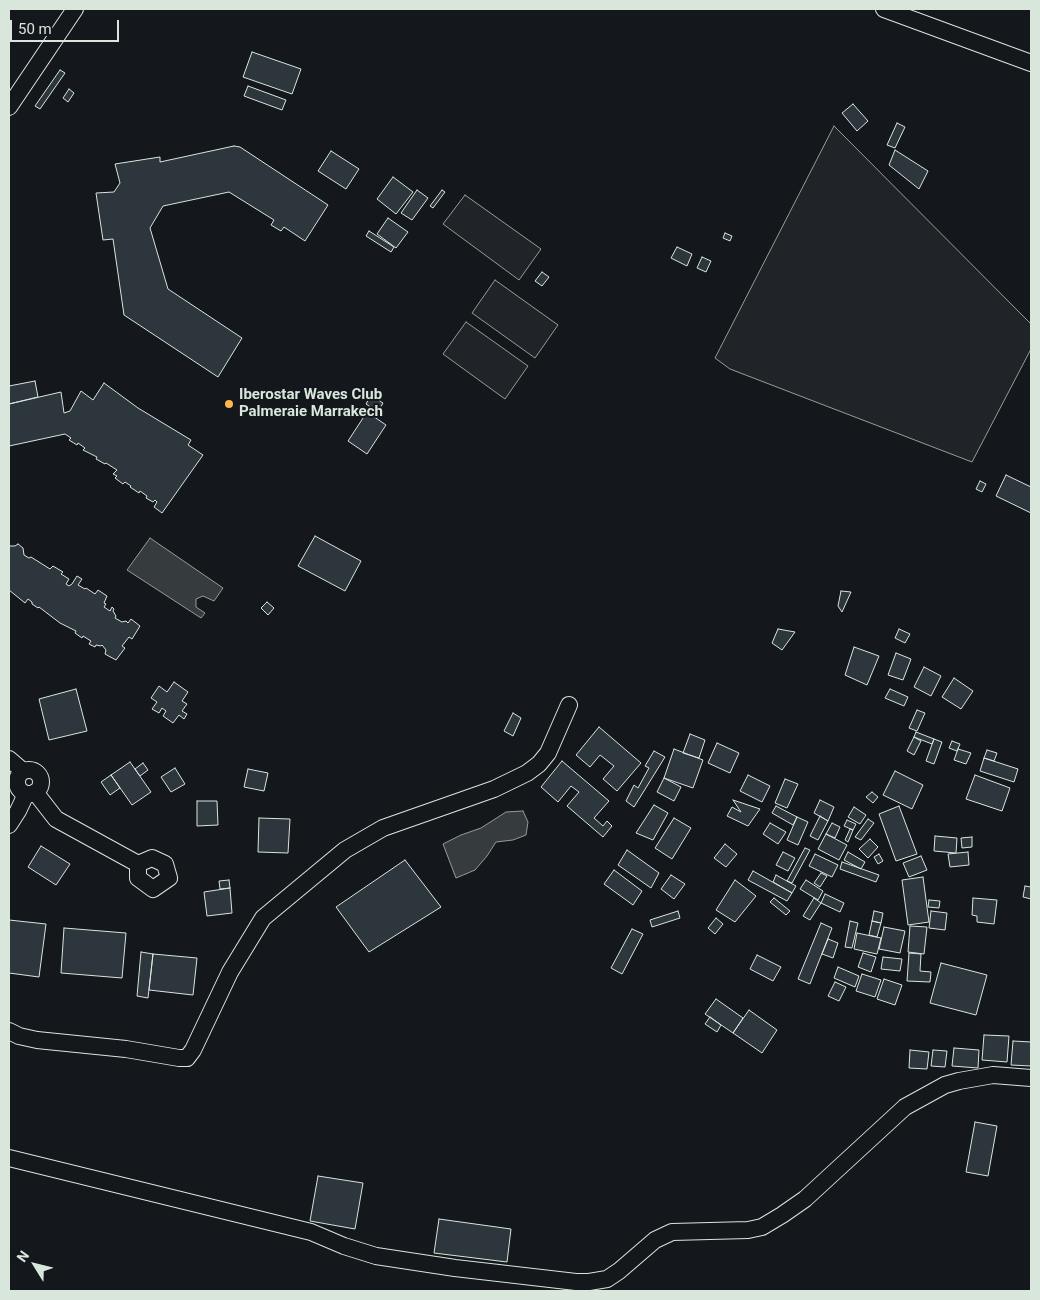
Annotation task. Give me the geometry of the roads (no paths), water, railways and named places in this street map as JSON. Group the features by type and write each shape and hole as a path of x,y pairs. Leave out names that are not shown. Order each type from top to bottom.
{"street":[{"path":"9,107 75,9"},
{"path":"884,9 1031,64"},
{"path":"9,1031 37,1040 126,1049 187,1058 193,1050 230,972 263,918 345,850 383,828 494,790 527,773 539,764 548,753 569,705"},
{"path":"9,759 23,771 32,770 40,776 41,785 30,793 9,825"},
{"path":"30,793 56,819 138,864"},
{"path":"9,1158 311,1232 344,1246 376,1256 456,1268 589,1282 607,1279 655,1240 672,1232 748,1230 762,1227 805,1199 905,1107 946,1085 993,1074 1031,1078"}],"place":[{"name":"Iberostar Waves Club Palmeraie Marrakech","path":"229,404"}]}
